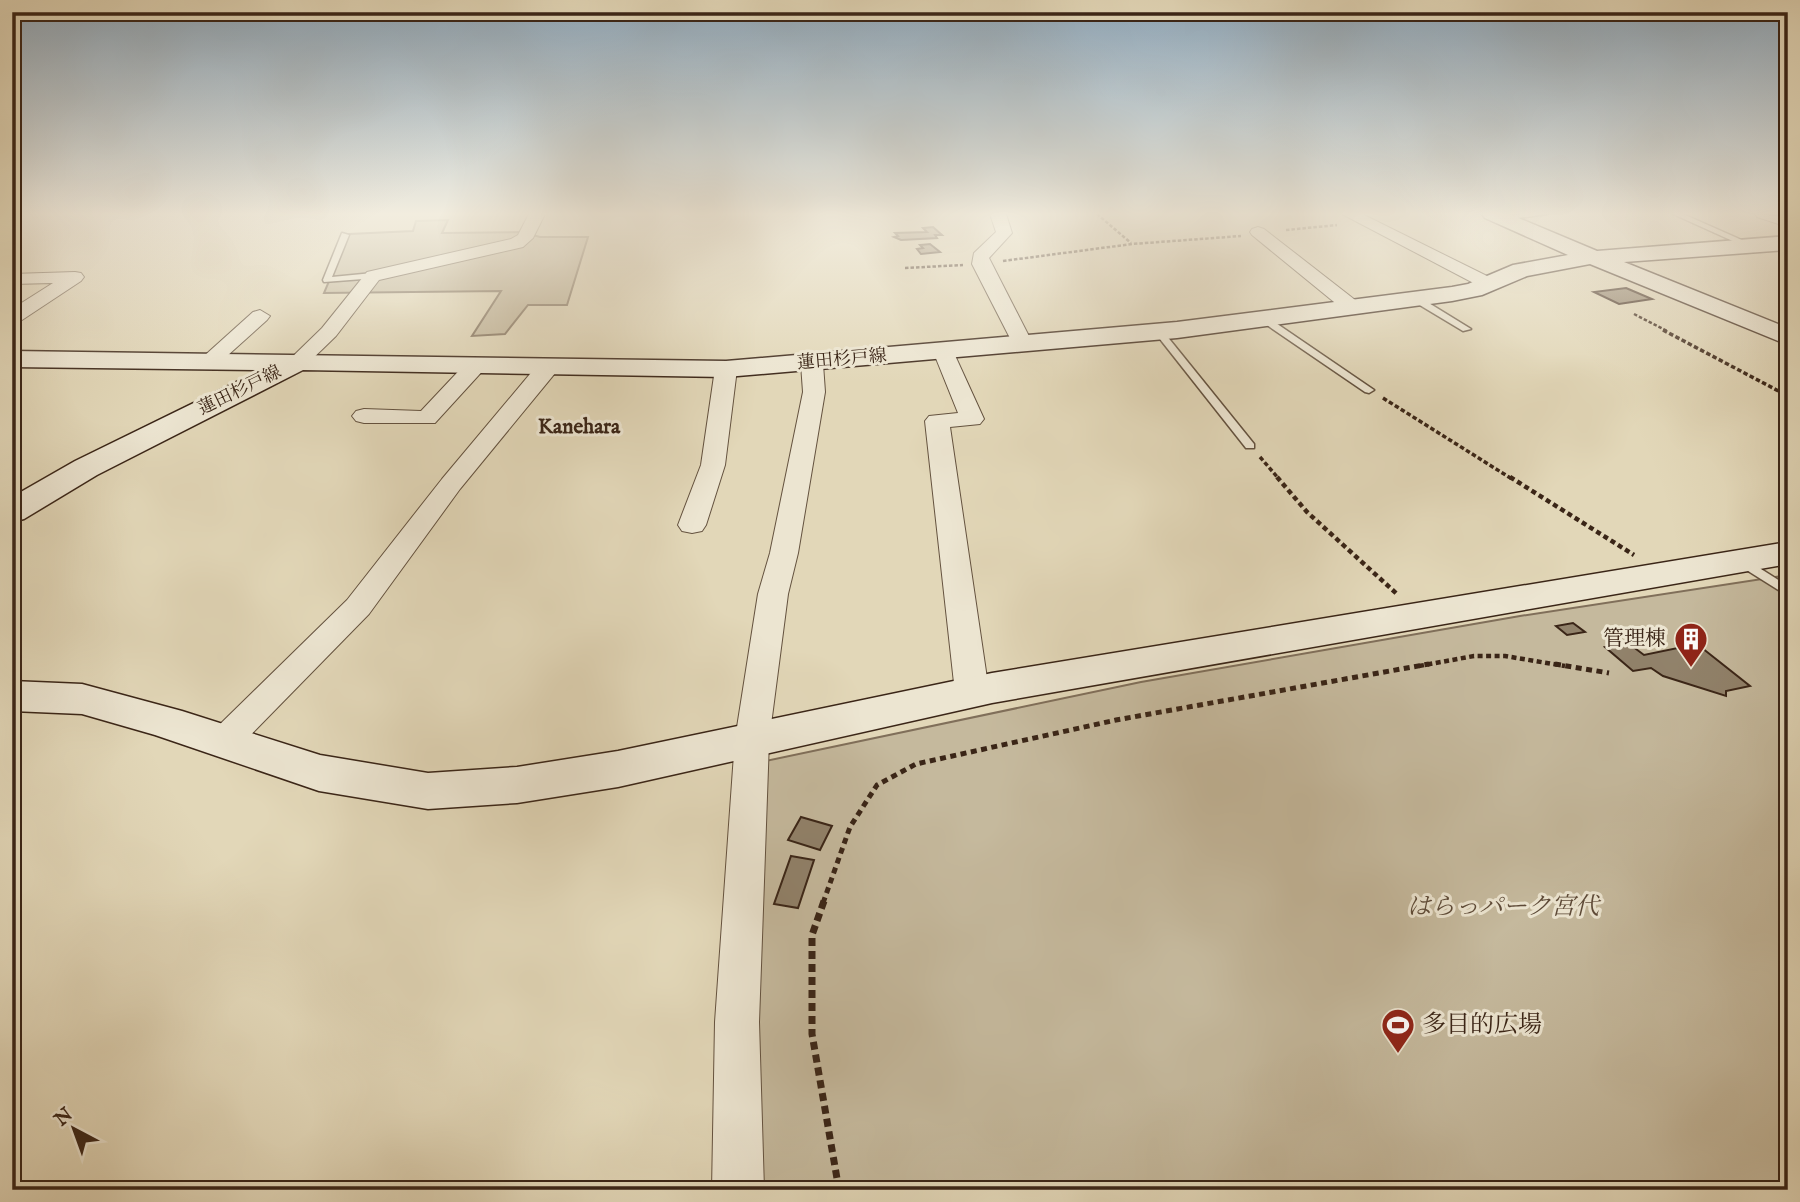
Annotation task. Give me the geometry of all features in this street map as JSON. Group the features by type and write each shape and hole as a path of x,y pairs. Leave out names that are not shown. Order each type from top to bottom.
{"street":[{"path":"12,359 298,362 329,332 373,276 399,270"},
{"path":"984,270 1023,344"},
{"path":"1305,270 1352,307"},
{"path":"1461,270 1489,284"},
{"name":"蓮田杉戸線","path":"12,512 86,468 298,362 726,369 812,364 1159,332 1416,299 1474,290 1521,270"},
{"path":"1624,270 1788,337"},
{"path":"12,279 75,277 16,313"},
{"path":"210,361 260,316"},
{"path":"943,351 972,419 937,421 971,692"},
{"path":"738,1190 737,1022 752,740 773,594 784,552 814,392 812,364"},
{"path":"364,416 427,418 477,365"},
{"path":"224,741 358,607 451,484 548,367"},
{"path":"692,525 713,465 726,369"},
{"path":"12,696 82,699 224,741 319,773 428,791 529,783 618,769 971,692 1788,553"}],"lane":[{"path":"331,270 327,280 373,276"},
{"path":"1416,299 1466,329"},
{"path":"1264,319 1369,390"},
{"path":"1159,332 1250,446"},
{"path":"1742,561 1788,592"}],"path":[{"path":"1634,314 1788,396"},
{"path":"1369,390 1664,574"},
{"path":"1250,446 1307,512 1419,615"},
{"path":"839,1190 812,1034 810,981 813,935 850,827 877,785 916,764 1103,723 1474,656 1505,656 1609,673"}],"green space":[{"path":"334,270 578,270 567,305 528,305 505,334 472,336 501,291 324,293"},
{"name":"はらっパーク宮代","path":"1788,575 1788,1190 748,1190 761,762 1141,682 1520,616"}],"building":[{"path":"1626,288 1652,299 1619,304 1594,292"},
{"path":"1573,623 1585,632 1567,635 1556,626"},
{"name":"管理棟","path":"1628,643 1644,655 1697,644 1750,686 1726,691 1726,696 1663,676 1651,668 1633,671 1605,647"},
{"path":"801,817 832,826 820,850 788,840"},
{"path":"791,856 814,860 798,908 774,904"}],"place":[{"name":"管理棟","path":"1691,669"},
{"name":"多目的広場","path":"1398,1055"}],"district":[{"name":"Kanehara","path":"579,427"}]}
